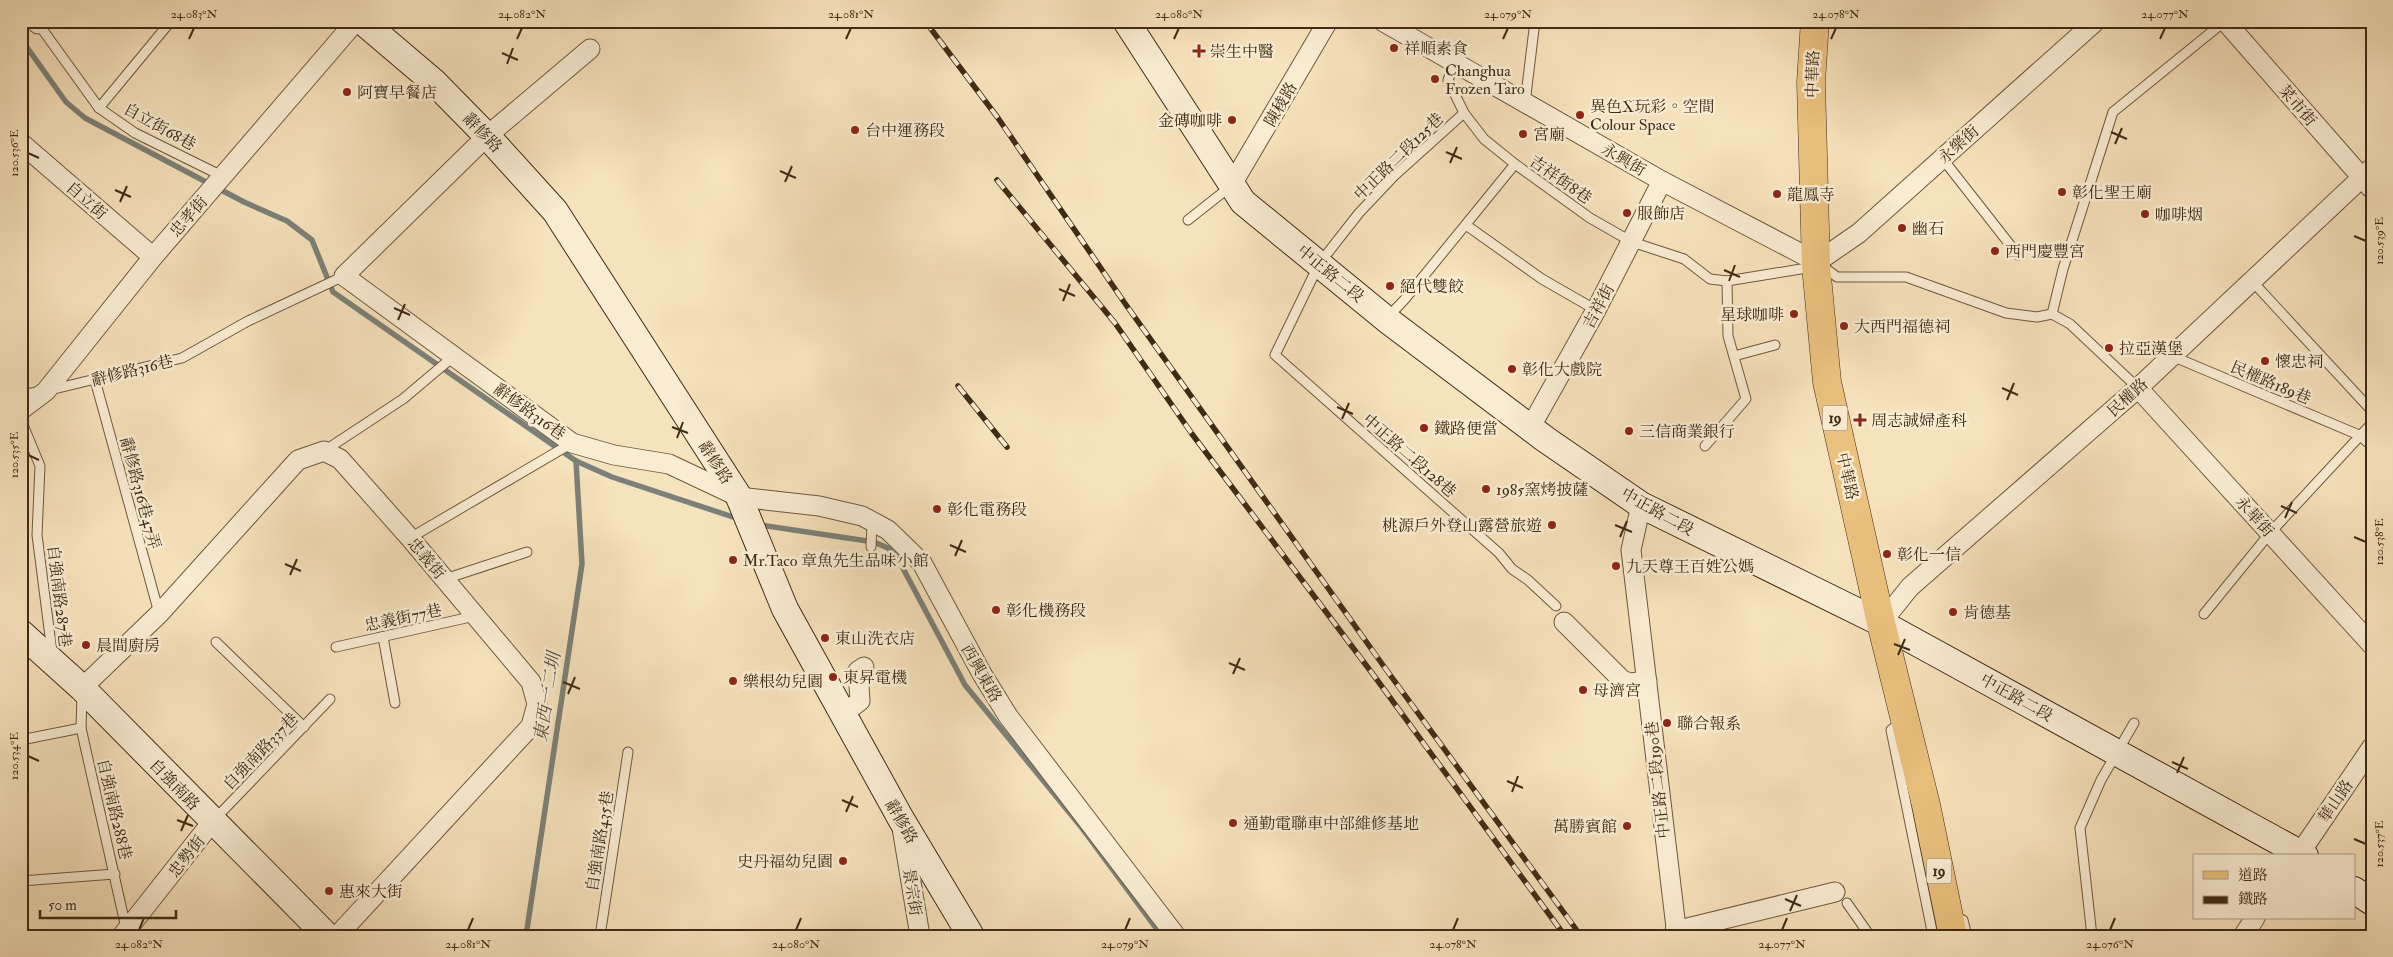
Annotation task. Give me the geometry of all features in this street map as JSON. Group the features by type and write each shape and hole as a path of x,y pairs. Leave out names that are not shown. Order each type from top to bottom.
{"main road":[{"name":"中華路","path":"1815,21 1811,82 1816,264 1827,382 1881,623 1906,718 1953,936"}],"street":[{"name":"忠孝街","path":"21,410 46,391 153,257 356,21"},
{"name":"辭修路","path":"362,21 435,83 487,136 555,211 745,514 785,609 900,819 971,936"},
{"name":"中正路二段","path":"1126,21 1243,202 1386,319 1530,428 1642,505 1881,623 2299,854"},
{"name":"陳稜路","path":"1231,186 1328,21"},
{"name":"永興街","path":"1382,21 1454,64 1662,181 1816,264"},
{"name":"永樂街","path":"1816,264 1860,233 2096,21"},
{"name":"菜市街","path":"2225,21 2368,178"},
{"name":"辭修路316巷","path":"590,49 487,136 344,276 572,443 614,456 669,464 745,514"},
{"name":"自立街","path":"21,143 153,257"},
{"name":"民權路","path":"1881,623 1910,587 2138,388 2252,281 2368,178"},
{"name":"吉祥街","path":"1530,428 1596,310 1662,181"},
{"name":"永華街","path":"2138,388 2372,645"},
{"path":"82,688 159,614 298,460 324,451"},
{"name":"忠義街","path":"324,451 340,459 410,538 531,682 537,704 531,726 337,936"},
{"name":"中正路二段190巷","path":"1642,505 1632,550 1676,933"},
{"name":"西興東路","path":"745,514 819,506 862,516 888,530 922,563 982,674 1008,716 1176,936"},
{"path":"1560,614 1622,680 1630,683 1647,681"},
{"name":"自強南路","path":"21,634 53,660 82,688 212,822 327,936"},
{"path":"843,714 860,700 858,671 864,667"},
{"name":"華山路","path":"2302,854 2372,747"},
{"name":"景宗街","path":"900,819 920,936"},
{"name":"忠勢街","path":"126,934 212,822"},
{"path":"2356,891 2372,902"},
{"path":"1676,933 1841,898"},
{"path":"2243,936 2254,920"}],"lane":[{"path":"99,108 172,21"},
{"path":"1525,103 1535,21"},
{"path":"2052,314 2063,269 2113,112 2225,21"},
{"name":"自立街68巷","path":"38,22 99,108 135,133 222,176"},
{"name":"中正路二段125巷","path":"1319,264 1359,213 1394,176 1464,113 1448,80 1454,64"},
{"path":"1464,113 1484,139 1514,164"},
{"path":"1942,158 2018,255"},
{"name":"吉祥街8巷","path":"1386,319 1466,225 1514,164 1590,218 1632,242 1684,259 1710,280 1727,281"},
{"path":"1188,220 1231,186"},
{"path":"1466,225 1542,279 1596,310"},
{"name":"中正路二段128巷","path":"1319,264 1275,354 1499,553 1512,570 1528,580 1560,614"},
{"path":"1704,446 1746,399 1728,336 1727,281 1816,264 1837,277 1906,277 2006,313 2037,317 2052,314 2070,324 2138,388"},
{"name":"辭修路316巷","path":"21,395 94,380 182,358 248,321 344,276"},
{"path":"2252,281 2372,411"},
{"path":"1734,356 1775,345"},
{"path":"324,451 403,399 454,356"},
{"name":"民權路189巷","path":"2172,356 2359,435 2372,446"},
{"name":"辭修路316巷47弄","path":"94,380 159,614"},
{"name":"自強南路287巷","path":"21,420 40,466 37,535 53,660"},
{"path":"2204,614 2270,533 2372,423"},
{"path":"410,538 572,443"},
{"path":"871,547 872,522"},
{"path":"445,580 527,552"},
{"name":"忠義街77巷","path":"336,647 475,616"},
{"path":"383,637 395,703"},
{"path":"216,642 304,727"},
{"name":"自強南路288巷","path":"82,688 82,728 115,874 126,934"},
{"name":"自強南路337巷","path":"212,822 330,700"},
{"path":"1933,936 1891,730 1906,718 1916,724 1942,830"},
{"path":"2092,936 2080,828 2101,780 2134,723"},
{"path":"21,740 82,728"},
{"name":"自強南路435巷","path":"600,936 628,752"},
{"path":"21,881 115,874"},
{"path":"1841,898 1870,936"},
{"path":"1960,907 1967,936"}],"waterway":[{"path":"21,39 66,102 85,118 244,202 287,221 312,240 333,292 576,461 612,477 739,519"},
{"name":"東西一二圳","path":"526,936 582,564 576,461"},
{"path":"760,525 874,542 888,548 897,557 965,685 1082,828 1162,936"}],"railway":[{"path":"925,21 998,118 1124,302 1385,668 1581,936"},
{"path":"997,180 1115,323 1192,434 1372,673 1565,936"},
{"path":"958,386 1007,447"}],"place":[{"name":"祥順素食","path":"1394,48"},
{"name":"崇生中醫","path":"1199,51"},
{"name":"Changhua Frozen Taro","path":"1435,79"},
{"name":"阿寶早餐店","path":"347,92"},
{"name":"異色X玩彩。空間 Colour Space","path":"1580,115"},
{"name":"金磚咖啡","path":"1232,120"},
{"name":"台中運務段","path":"855,130"},
{"name":"宮廟","path":"1523,134"},
{"name":"彰化聖王廟","path":"2062,192"},
{"name":"龍鳳寺","path":"1777,194"},
{"name":"服飾店","path":"1627,213"},
{"name":"咖啡烟","path":"2145,214"},
{"name":"幽石","path":"1902,228"},
{"name":"西門慶豐宮","path":"1995,251"},
{"name":"絕代雙餃","path":"1390,286"},
{"name":"星球咖啡","path":"1794,314"},
{"name":"大西門福德祠","path":"1844,326"},
{"name":"拉亞漢堡","path":"2109,348"},
{"name":"懷忠祠","path":"2265,361"},
{"name":"彰化大戲院","path":"1512,369"},
{"name":"周志誠婦產科","path":"1860,420"},
{"name":"鐵路便當","path":"1424,428"},
{"name":"三信商業銀行","path":"1629,431"},
{"name":"1985窯烤披薩","path":"1486,489"},
{"name":"彰化電務段","path":"937,509"},
{"name":"桃源戶外登山露營旅遊","path":"1552,525"},
{"name":"彰化一信","path":"1887,554"},
{"name":"Mr.Taco 章魚先生品味小館","path":"733,560"},
{"name":"九天尊王百姓公媽","path":"1616,566"},
{"name":"彰化機務段","path":"996,610"},
{"name":"肯德基","path":"1953,612"},
{"name":"東山洗衣店","path":"825,638"},
{"name":"晨間廚房","path":"86,645"},
{"name":"東昇電機","path":"833,677"},
{"name":"樂根幼兒園","path":"733,681"},
{"name":"母濟宮","path":"1583,690"},
{"name":"聯合報系","path":"1667,723"},
{"name":"通勤電聯車中部維修基地","path":"1233,823"},
{"name":"萬勝賓館","path":"1627,826"},
{"name":"史丹福幼兒園","path":"843,861"},
{"name":"惠來大街","path":"329,891"}]}
